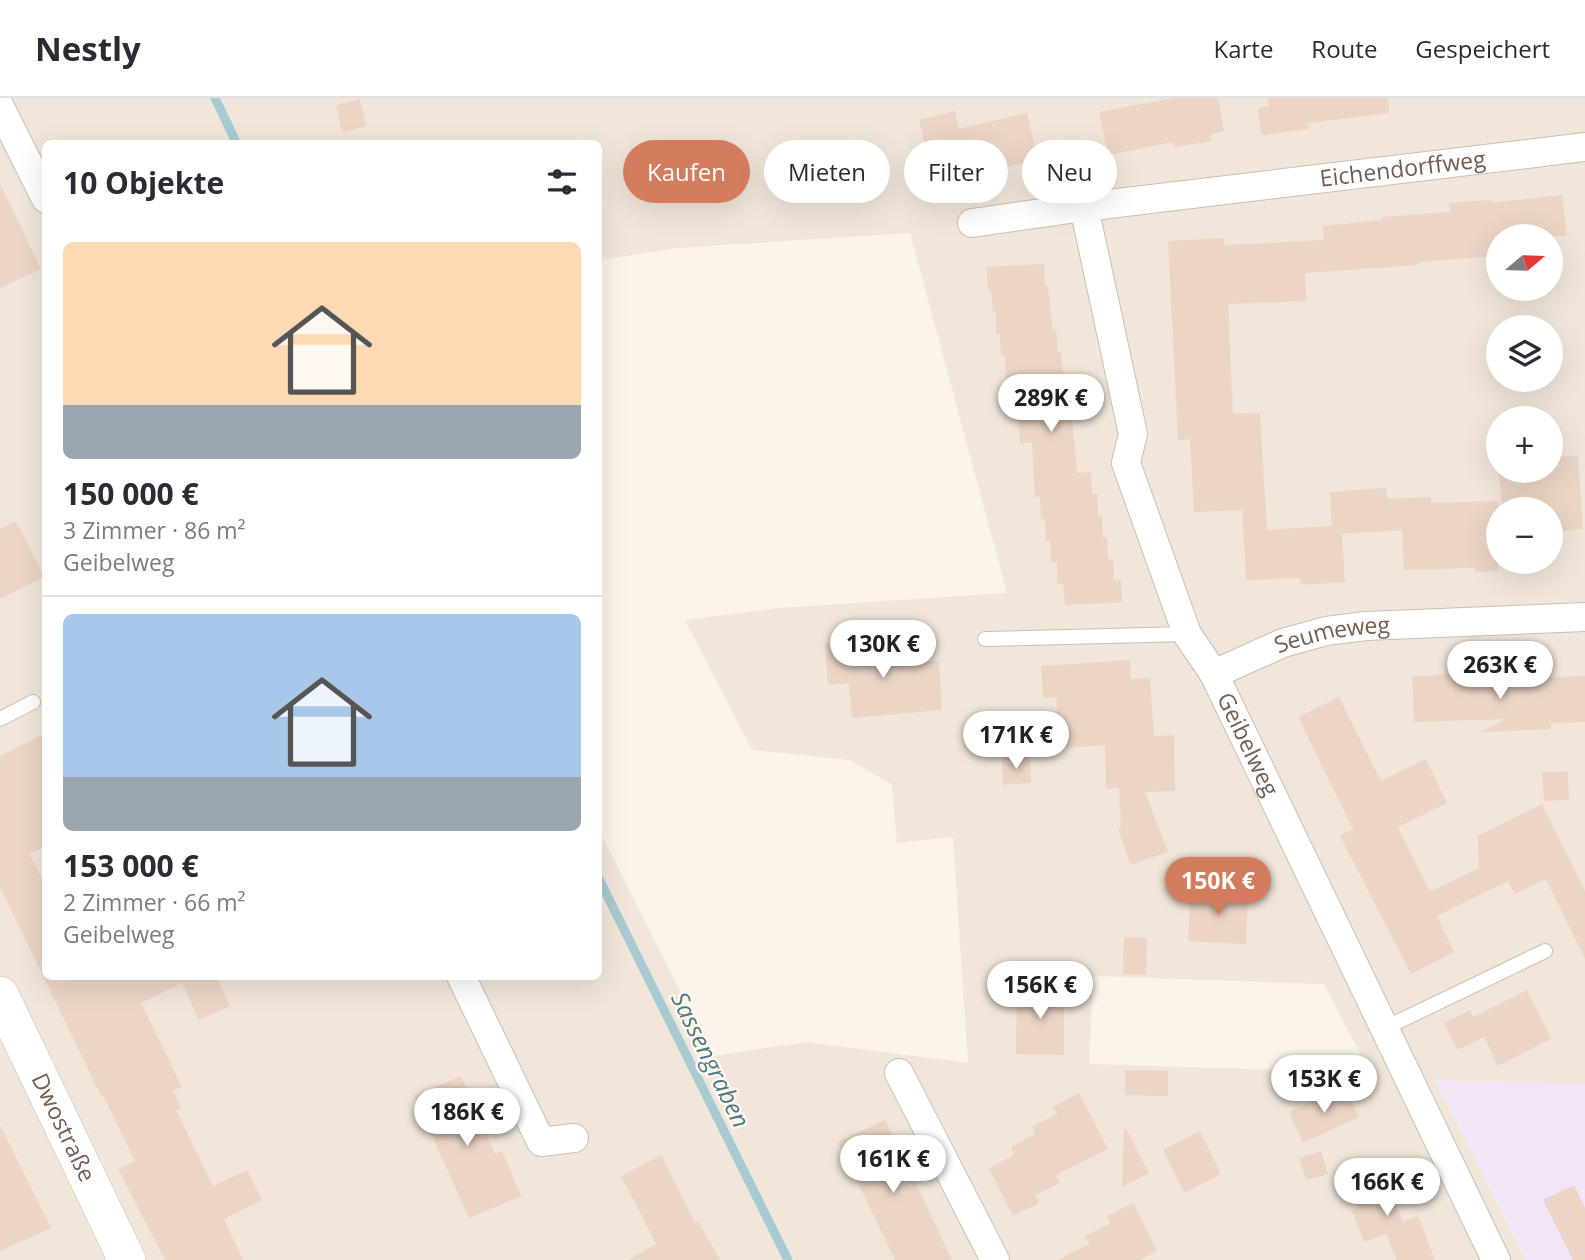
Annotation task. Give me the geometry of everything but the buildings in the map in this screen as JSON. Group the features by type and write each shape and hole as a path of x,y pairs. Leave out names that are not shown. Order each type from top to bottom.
{"street":[{"path":"0,107 42,191"},
{"name":"Eichendorffweg","path":"972,223 1585,147"},
{"name":"Geibelweg","path":"1084,207 1133,434 1126,463 1187,634 1213,674 1496,1260"},
{"name":"Seumeweg","path":"1213,674 1283,643 1326,631 1366,626 1585,617"},
{"path":"463,980 541,1142 574,1138"},
{"name":"Dwostraße","path":"0,995 127,1260"},
{"path":"900,1073 995,1260"}],"lane":[{"path":"985,639 1187,634"},
{"path":"0,719 33,702"},
{"path":"1385,1028 1545,951"}],"shaded area":[{"path":"0,98 1585,98 1585,1084 1435,1080 1526,1260 0,1260","holes":["1093,976 1324,984 1370,1073 1089,1064"]},
{"path":"1435,1080 1585,1084 1585,1260 1526,1260"}],"waterway":[{"name":"Sassengraben","path":"215,98 235,140"},
{"name":"Sassengraben","path":"602,885 788,1260"}]}
